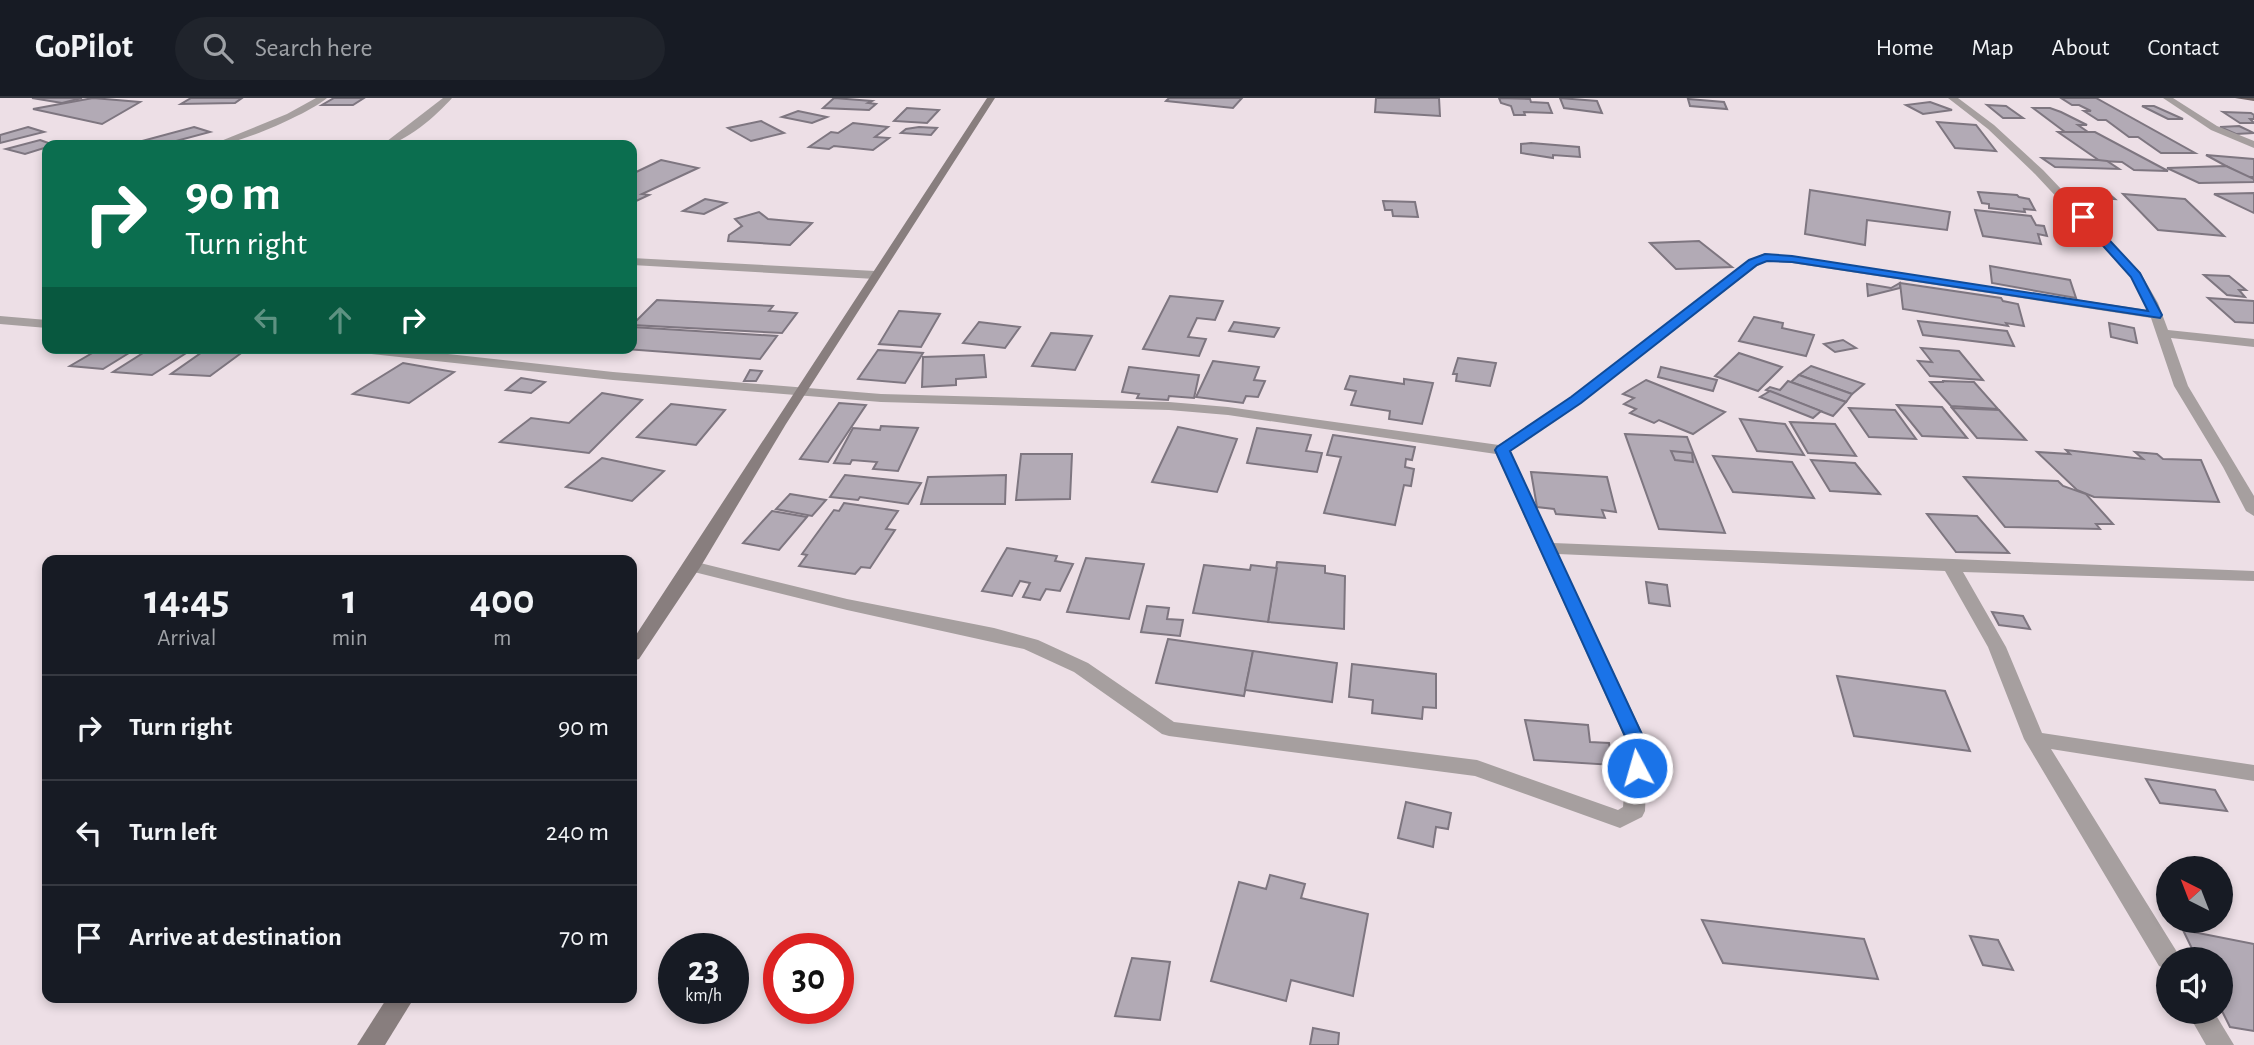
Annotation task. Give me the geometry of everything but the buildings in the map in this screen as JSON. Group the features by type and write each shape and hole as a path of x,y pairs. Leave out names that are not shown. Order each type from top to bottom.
{"main road":[{"path":"637,648 991,98"},
{"path":"2239,98 2254,98"},
{"path":"370,1045 398,1003"}],"street":[{"path":"229,140 290,116 323,98"},
{"path":"394,140 448,98"},
{"path":"1952,98 1991,127 2083,217 2136,275 2156,315 2181,386 2231,467 2254,511"},
{"path":"2167,98 2214,128 2254,145"},
{"path":"409,354 613,376 927,400 1156,406 1228,411 1502,450 1576,400 1753,263 1765,257 2156,315"},
{"path":"637,261 875,275"},
{"path":"0,320 42,324"},
{"path":"2162,333 2254,343"},
{"path":"692,566 1048,650 1091,671 1130,704 1169,729 1476,768 1620,820 1634,811 1638,745 1502,450"},
{"path":"1548,548 2254,576"},
{"path":"1951,566 1997,647 2034,739 2161,947"},
{"path":"2034,739 2254,773"},
{"path":"2208,1024 2221,1045"}],"route":[{"path":"1637,768 1638,745 1502,450 1525,437 1576,400 1753,263 1765,257 2156,315 2136,275 2083,217"}]}
